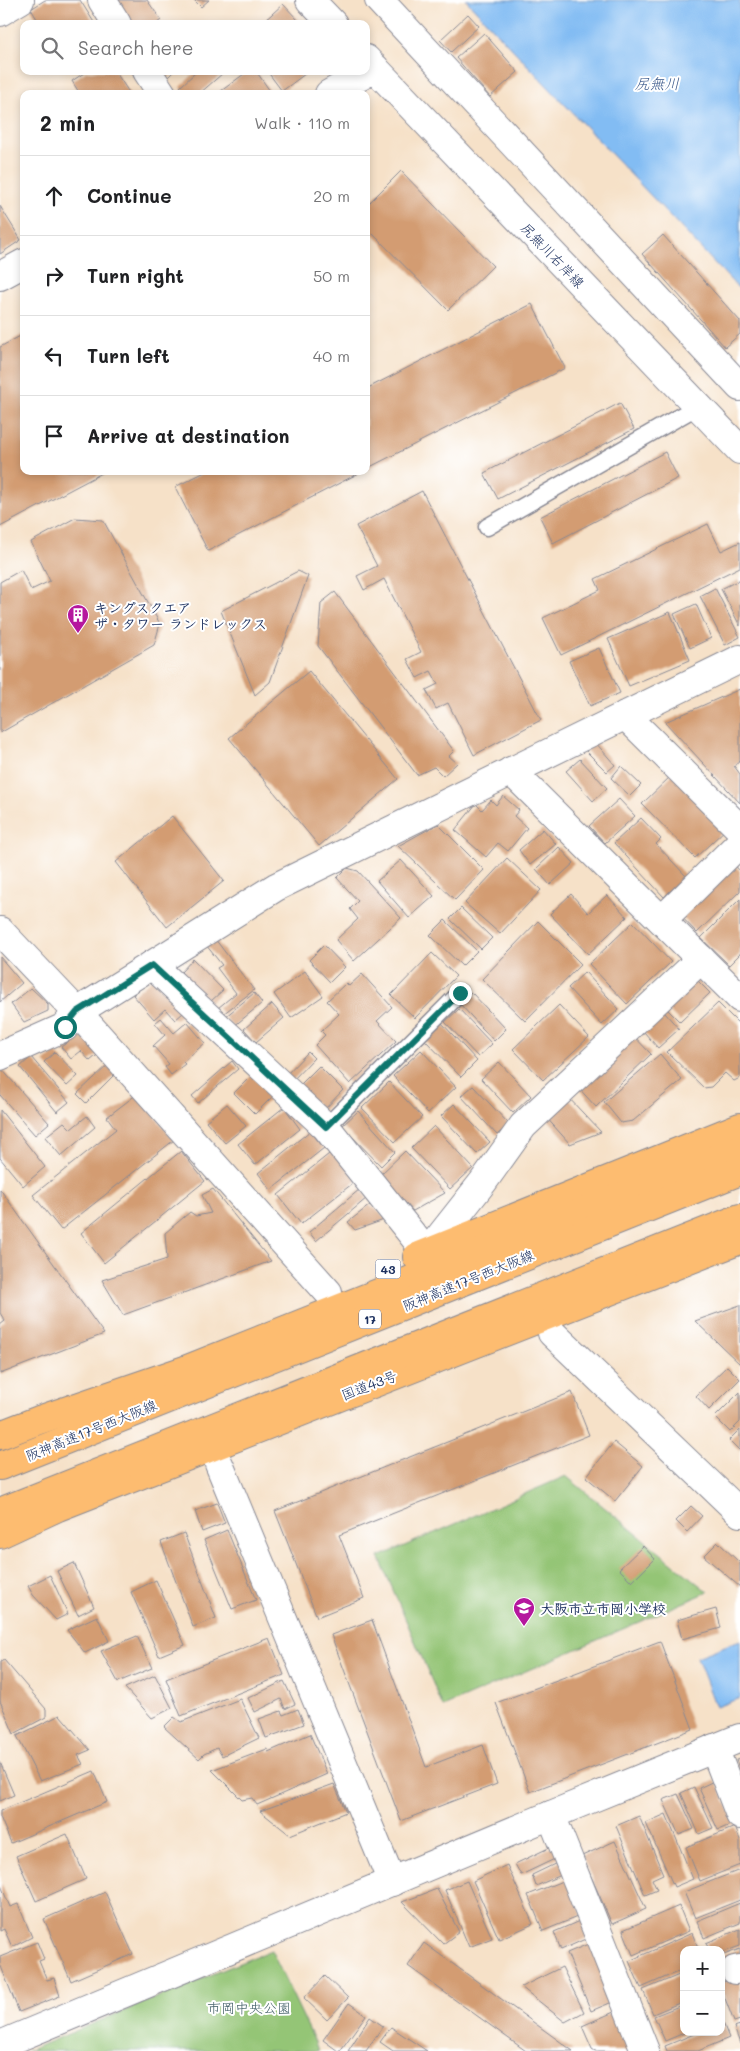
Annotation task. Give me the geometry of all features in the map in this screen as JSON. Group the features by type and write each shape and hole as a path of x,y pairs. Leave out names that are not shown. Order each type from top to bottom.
{"highway":[{"name":"43","path":"39,1420 181,1352 740,1127"},
{"name":"43","path":"0,1435 185,1370 740,1148"},
{"name":"阪神高速17号西大阪線","path":"0,1466 740,1171"},
{"path":"0,1512 740,1218"},
{"name":"国道43号","path":"0,1534 58,1507 216,1455 740,1240"},
{"path":"216,1455 552,1333 740,1260"}],"street":[{"path":"0,12 20,0"},
{"path":"102,0 114,20"},
{"path":"310,0 329,20"},
{"path":"378,0 740,387"},
{"name":"尻無川右岸線","path":"370,64 740,450"},
{"path":"150,75 159,90"},
{"path":"334,90 355,75"},
{"path":"0,276 20,265"},
{"path":"0,1056 65,1027 77,1012 276,887 511,770 740,660"},
{"path":"625,715 740,829"},
{"path":"511,770 740,998"},
{"path":"662,920 740,844"},
{"path":"0,931 77,1012 328,1292"},
{"path":"152,965 326,1127 427,1253 523,1126 701,959"},
{"path":"552,1333 740,1513"},
{"path":"216,1455 392,1882"},
{"path":"0,2045 740,1738"},
{"path":"714,1748 740,1815"},
{"path":"551,1815 644,2051"}],"lane":[{"path":"487,527 698,406"},
{"path":"326,1127 460,993"}],"green space":[{"path":"566,1476 708,1592 443,1707 379,1557"},
{"name":"市岡中央公園","path":"271,1950 318,2051 27,2051"}],"water":[{"name":"尻無川","path":"466,0 740,0 740,290"},
{"path":"740,1640 740,1698 716,1707 697,1657"}],"building":[{"path":"45,0 80,0 92,20 38,20 31,9"},
{"path":"109,0 147,0 161,20 123,20"},
{"path":"194,0 209,0 201,7"},
{"path":"283,4 298,20 265,20"},
{"path":"468,14 479,26 451,52 440,40"},
{"path":"484,33 518,72 490,97 456,58"},
{"path":"81,75 118,75 127,90 78,90 72,81"},
{"path":"193,75 221,75 204,90 183,90 180,87"},
{"path":"243,75 259,75 269,90 222,90"},
{"path":"270,75 304,75 283,90 281,90"},
{"path":"401,171 493,266 448,310 370,231 370,202"},
{"path":"0,206 20,241 0,254"},
{"path":"663,235 740,321 740,334 725,347 642,254"},
{"path":"532,304 565,368 370,467 370,387"},
{"path":"20,336 20,475 98,475 0,527 0,347"},
{"path":"620,403 634,429 498,499 484,473"},
{"path":"665,452 678,478 553,543 540,517"},
{"path":"199,475 355,475 208,551 175,487"},
{"path":"422,491 541,720 474,755 448,703 436,709 426,690 438,684 431,671 417,678 407,659 421,652 384,579 364,590 357,576 377,566 356,526"},
{"name":"キングスクエア ザ・タワー ランドレックス","path":"75,518 103,520 160,624 154,645 0,733 0,582 21,570 31,590 50,581 31,542"},
{"path":"708,524 721,551 740,542 740,567 561,655 543,618 600,590 595,579"},
{"path":"298,571 308,576 270,682 255,695 221,611"},
{"path":"740,581 740,626 721,589"},
{"path":"715,588 740,637 725,645 700,596"},
{"path":"335,592 454,751 449,756 457,763 443,776 434,767 417,775 318,646 321,603"},
{"path":"696,604 711,638 690,648 674,614"},
{"path":"670,612 690,660 629,686 608,639"},
{"path":"599,648 620,693 590,706 569,661"},
{"path":"309,671 398,779 319,846 229,738"},
{"path":"740,689 740,761 734,766 740,774 740,803 665,722"},
{"path":"595,742 615,765 607,772 586,751"},
{"path":"580,759 607,788 593,801 566,771"},
{"path":"621,766 641,785 630,796 611,778"},
{"path":"674,773 727,828 695,858 642,804"},
{"path":"503,796 519,810 514,816 527,828 508,851 498,843 486,857 455,830 476,804 482,810 491,800 496,805"},
{"path":"619,799 635,816 605,843 589,826"},
{"path":"172,816 224,881 167,927 116,862"},
{"path":"641,818 661,839 656,844 686,876 664,897 614,843"},
{"path":"438,824 484,870 455,900 398,846"},
{"path":"543,829 556,844 530,865 519,850"},
{"path":"559,847 574,863 550,885 536,869"},
{"path":"507,858 541,890 500,934 465,903"},
{"path":"401,860 434,896 409,918 377,881"},
{"path":"730,860 740,871 740,891 697,933 677,912"},
{"path":"347,868 358,871 401,918 354,961 336,940 358,919 350,909 358,901 337,878"},
{"path":"571,894 588,913 607,895 627,917 588,954 550,914"},
{"path":"740,899 740,954 729,965 701,938"},
{"path":"461,908 492,938 481,949 450,919"},
{"path":"445,920 477,951 462,966 430,935"},
{"path":"538,921 581,964 525,1021 482,979"},
{"path":"633,922 671,962 627,1004 589,964"},
{"path":"215,939 254,990 223,1014 218,1008 236,993 217,968 222,965 206,945"},
{"path":"324,945 345,967 330,982 309,960"},
{"path":"432,953 456,976 415,1018 391,995"},
{"path":"0,957 22,983 0,1002"},
{"path":"193,959 223,990 210,1002 181,972"},
{"path":"305,971 323,996 291,1018 274,994"},
{"path":"585,972 619,1009 602,1025 568,988"},
{"path":"362,974 392,1007 377,1021 396,1041 350,1084 315,1045 325,1035 321,1031 339,1014 327,1001 346,983 349,986"},
{"path":"691,974 710,993 680,1022 662,1004"},
{"path":"153,978 183,1013 175,1020 165,1009 154,1019 133,995"},
{"path":"31,988 48,1004 48,1011 24,1022 11,1004"},
{"path":"471,992 506,1029 494,1041 459,1003"},
{"path":"254,993 262,1003 233,1027 225,1017"},
{"path":"718,1003 740,1025 740,1078 734,1081 725,1073 711,1087 704,1088 667,1052"},
{"path":"272,1004 284,1018 256,1042 244,1029"},
{"path":"559,1005 589,1037 543,1080 513,1049"},
{"path":"658,1005 679,1029 658,1048 637,1024"},
{"path":"459,1009 492,1044 478,1057 445,1022"},
{"path":"161,1018 174,1033 187,1022 205,1043 183,1062 185,1064 171,1075 165,1067 169,1064 153,1046 165,1035 155,1023"},
{"path":"441,1022 477,1061 461,1077 423,1038"},
{"path":"85,1029 102,1051 90,1061 81,1051 71,1059 61,1047"},
{"path":"630,1032 651,1054 596,1107 575,1084"},
{"path":"421,1050 456,1087 428,1113 393,1076"},
{"path":"55,1052 78,1076 67,1086 44,1062"},
{"path":"308,1052 314,1058 291,1082 285,1076"},
{"path":"660,1054 682,1080 633,1121 621,1123 604,1102"},
{"path":"31,1057 69,1102 57,1112 20,1067"},
{"path":"232,1061 238,1069 198,1103 192,1096"},
{"path":"499,1062 531,1096 513,1113 481,1079"},
{"path":"109,1064 117,1072 86,1103 77,1094"},
{"path":"319,1066 343,1090 323,1111 298,1087"},
{"path":"0,1067 49,1123 35,1135 0,1095"},
{"path":"252,1075 273,1096 255,1114 234,1093"},
{"path":"389,1082 422,1117 395,1142 362,1108"},
{"path":"473,1086 509,1124 497,1135 461,1096"},
{"path":"137,1094 174,1140 61,1230 33,1195 116,1129 107,1117"},
{"path":"566,1095 601,1132 570,1144 544,1115"},
{"path":"227,1104 246,1126 225,1143 206,1121"},
{"path":"454,1104 490,1142 477,1154 441,1116"},
{"path":"284,1107 300,1129 255,1165 238,1144"},
{"path":"0,1110 45,1167 23,1186 0,1158"},
{"path":"358,1111 395,1152 381,1166 342,1126"},
{"path":"87,1116 95,1127 61,1156 45,1137 64,1122 71,1129"},
{"path":"434,1126 473,1168 450,1189 411,1148"},
{"path":"310,1131 324,1148 271,1190 258,1173"},
{"path":"334,1150 357,1180 301,1224 278,1195"},
{"path":"181,1151 205,1181 104,1263 81,1233"},
{"path":"405,1151 445,1193 413,1211 380,1175"},
{"path":"0,1189 104,1334 0,1374 0,1325 5,1321 0,1313"},
{"path":"213,1189 271,1261 123,1315 102,1280 167,1259 165,1233 190,1212 196,1216 211,1213 202,1195"},
{"path":"360,1189 367,1198 316,1241 309,1232"},
{"path":"370,1205 387,1219 355,1230 348,1222"},
{"path":"740,1305 740,1364 695,1321"},
{"path":"727,1366 740,1379 709,1410 696,1396"},
{"path":"572,1392 589,1435 339,1535 364,1598 317,1617 275,1511"},
{"path":"740,1392 740,1422 730,1432 715,1417"},
{"path":"740,1429 740,1451 729,1440"},
{"path":"614,1442 643,1466 615,1501 586,1477"},
{"path":"217,1503 225,1523 202,1532 195,1511"},
{"path":"691,1506 702,1516 687,1532 676,1521"},
{"path":"227,1530 256,1600 232,1609 204,1540"},
{"path":"184,1533 216,1618 193,1627 161,1542"},
{"path":"718,1542 740,1563 740,1587 704,1556"},
{"path":"643,1546 655,1559 632,1582 619,1569"},
{"path":"74,1563 94,1607 78,1615 57,1571"},
{"path":"50,1575 68,1614 56,1620 33,1595 28,1586"},
{"path":"156,1580 185,1645 159,1656 131,1592"},
{"path":"716,1609 721,1628 682,1639 677,1620"},
{"path":"97,1616 109,1641 85,1653 67,1630"},
{"path":"372,1620 426,1767 483,1745 497,1784 401,1821 331,1635"},
{"path":"137,1636 152,1668 118,1682 101,1651"},
{"path":"269,1638 284,1675 181,1716 166,1679"},
{"path":"660,1641 693,1729 530,1792 496,1703"},
{"path":"4,1660 46,1709 46,1717 14,1734 0,1701 0,1662"},
{"path":"155,1675 172,1708 152,1718 125,1688"},
{"path":"284,1681 295,1704 285,1709 281,1699 255,1712 248,1698"},
{"path":"240,1699 259,1738 222,1756 217,1748 204,1754 199,1759 164,1727 174,1717 181,1722"},
{"path":"298,1709 304,1724 266,1738 259,1719 281,1711 283,1715"},
{"path":"60,1715 90,1750 78,1755 83,1764 40,1781 17,1736"},
{"path":"310,1734 327,1774 257,1805 252,1798 242,1800 212,1770 267,1749 268,1752"},
{"path":"740,1759 740,1771 736,1760"},
{"path":"0,1762 14,1795 0,1801"},
{"path":"94,1771 107,1802 11,1843 0,1817 0,1811"},
{"path":"716,1780 735,1823 718,1830 699,1788"},
{"path":"334,1784 346,1812 290,1835 260,1811"},
{"path":"694,1787 713,1828 699,1834 681,1793"},
{"path":"678,1794 694,1829 679,1835 663,1800"},
{"path":"666,1814 693,1879 674,1887 646,1823"},
{"path":"639,1816 663,1874 652,1879 657,1890 645,1895 616,1826"},
{"path":"735,1827 740,1840 740,1865 700,1881 686,1847"},
{"path":"67,1834 86,1879 36,1901 16,1856"},
{"path":"615,1841 646,1909 612,1924 582,1856"},
{"path":"557,1844 563,1855 521,1875 515,1864"},
{"path":"561,1861 566,1873 536,1886 532,1875"},
{"path":"507,1865 533,1924 499,1939 473,1881"},
{"path":"740,1870 740,1900 695,1918 684,1892"},
{"path":"567,1879 582,1915 543,1931 528,1895"},
{"path":"467,1881 492,1938 469,1947 445,1890"},
{"path":"0,1883 10,1907 18,1904 32,1937 12,1947 4,1929 0,1931"},
{"path":"437,1889 459,1932 443,1944 402,1902"},
{"path":"105,1892 133,1954 71,1981 44,1919"},
{"path":"740,1903 740,1923 704,1938 697,1921"},
{"path":"679,1906 689,1931 633,1955 623,1930"},
{"path":"584,1919 592,1936 561,1950 554,1932"},
{"path":"740,1929 740,1946 725,1952 725,1946 707,1946 706,1943"},
{"path":"692,1933 697,1946 680,1946 680,1971 641,1988 629,1961"},
{"path":"37,1942 44,1959 39,1961 47,1980 54,1978 60,1996 19,2012 0,1964 0,1957"},
{"path":"593,1942 617,2000 591,2011 567,1953"},
{"path":"424,1943 573,2051 526,2051 408,1966"},
{"path":"740,1949 740,1965 725,1971 725,1955"},
{"path":"562,1967 584,2012 565,2022 521,1987"},
{"path":"680,1975 680,2003 653,2014 643,1990"},
{"path":"325,1976 348,1998 327,2020 304,1998"},
{"path":"737,1977 740,1985 740,2020 734,2022 725,1998 725,1982"},
{"path":"349,2003 366,2015 340,2051 338,2051 323,2040"},
{"path":"680,2006 680,2035 665,2041 654,2016"},
{"path":"623,2008 642,2051 595,2051 592,2049 582,2026"},
{"path":"370,2017 383,2026 366,2051 348,2051"},
{"path":"740,2025 740,2044 734,2027"},
{"path":"391,2027 427,2051 393,2051 380,2042"},
{"path":"725,2028 729,2038 698,2051 667,2051 665,2046 689,2036 725,2036"}],"place":[{"name":"キングスクエア ザ・タワー ランドレックス","path":"78,634"},
{"name":"大阪市立市岡小学校","path":"524,1627"}],"route":[{"path":"65,1027 77,1012 152,965 326,1127 460,993"}]}
